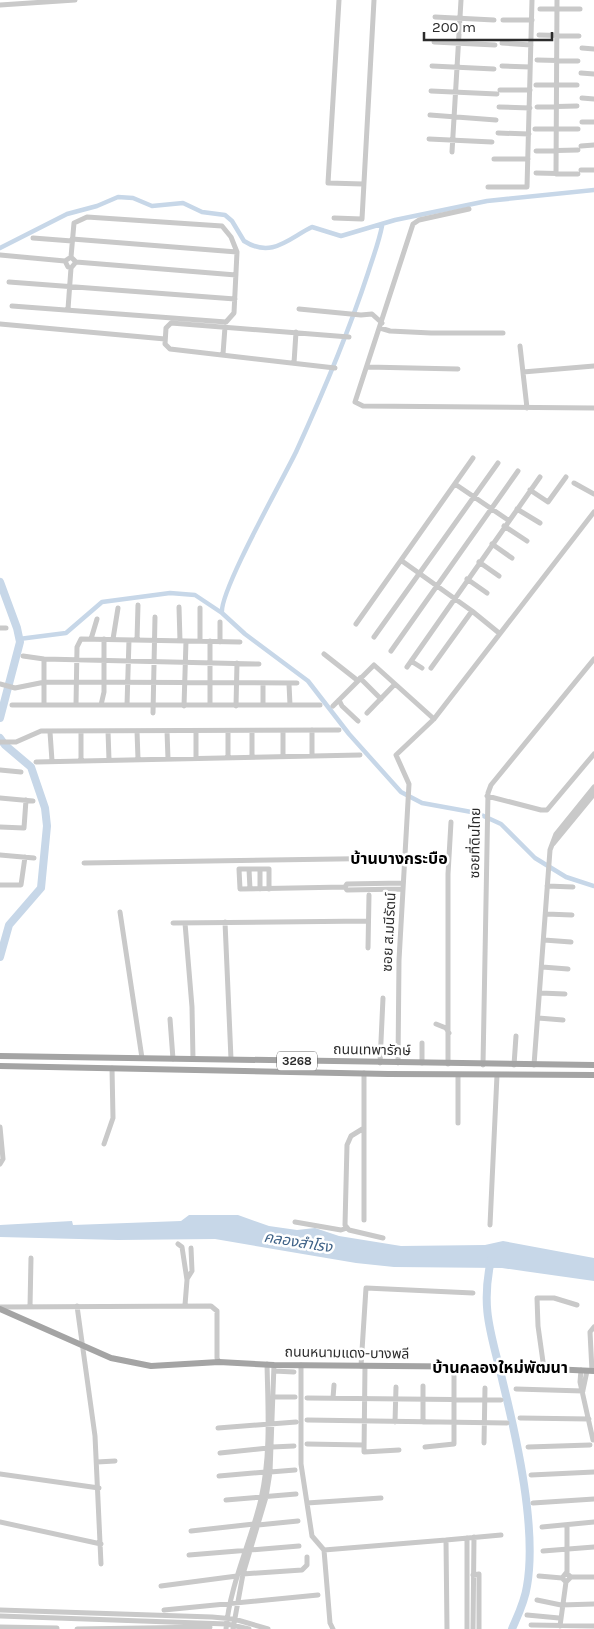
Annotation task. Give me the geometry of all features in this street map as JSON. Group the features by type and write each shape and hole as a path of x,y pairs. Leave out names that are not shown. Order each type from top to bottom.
{"main road":[{"name":"ถนนเทพารักษ์","path":"0,1056 594,1065"},
{"path":"71,1057 71,1067"},
{"name":"ถนนเทพารักษ์","path":"0,1066 594,1075"},
{"name":"ถนนหนามแดง-บางพลี","path":"0,1308 111,1358 152,1366 219,1362 272,1367 301,1365 510,1367 589,1371"}],"street":[{"path":"0,5 75,0"},
{"path":"339,0 328,183 363,184"},
{"path":"334,218 362,219 374,0"},
{"path":"452,152 461,0"},
{"path":"488,187 527,187 532,0"},
{"path":"556,174 557,0"},
{"path":"540,9 580,9"},
{"path":"435,17 494,20"},
{"path":"502,20 532,20"},
{"path":"539,35 579,36"},
{"path":"434,42 495,45"},
{"path":"502,43 531,45"},
{"path":"582,48 594,49"},
{"path":"537,60 578,61"},
{"path":"432,66 494,69"},
{"path":"502,66 530,67"},
{"path":"581,73 594,74"},
{"path":"536,85 577,85"},
{"path":"431,91 498,92 530,90"},
{"path":"582,98 594,99"},
{"path":"537,107 577,106"},
{"path":"499,107 530,108"},
{"path":"430,115 496,120"},
{"path":"582,122 594,122"},
{"path":"535,129 578,129"},
{"path":"498,133 529,134"},
{"path":"429,139 492,142"},
{"path":"536,151 594,146"},
{"path":"494,159 528,158"},
{"path":"536,174 594,170"},
{"path":"469,209 419,220 413,224 381,325 354,398 355,402 359,405 594,408"},
{"path":"12,306 226,322 234,313 234,299 236,276 237,252 231,237 222,226 87,217 74,223 71,257 76,262 236,276"},
{"path":"33,238 237,252"},
{"path":"0,256 65,261 71,257"},
{"path":"65,261 68,267 71,268"},
{"path":"68,309 71,268 76,262"},
{"path":"9,282 234,299"},
{"path":"299,309 361,316 372,314 381,325 390,331 503,333"},
{"path":"335,368 170,349 167,347 165,339 166,328 171,323 349,337"},
{"path":"0,324 165,339"},
{"path":"223,354 225,327"},
{"path":"294,362 296,332"},
{"path":"520,346 527,408"},
{"path":"523,372 594,366"},
{"path":"366,367 458,368"},
{"path":"356,624 473,458"},
{"path":"374,637 498,463"},
{"path":"390,651 518,471"},
{"path":"407,667 508,520 540,477"},
{"path":"530,490 548,502 566,477"},
{"path":"574,483 594,494"},
{"path":"455,484 508,520"},
{"path":"517,509 540,523"},
{"path":"333,706 374,665 434,719 594,512"},
{"path":"504,526 526,541"},
{"path":"492,544 512,558"},
{"path":"402,561 472,610 499,633"},
{"path":"479,562 500,576"},
{"path":"467,579 487,593"},
{"path":"136,640 138,605"},
{"path":"179,607 180,641"},
{"path":"113,639 118,608"},
{"path":"200,608 200,641"},
{"path":"431,668 472,610"},
{"path":"153,712 155,617"},
{"path":"91,639 97,619"},
{"path":"220,622 220,642"},
{"path":"76,704 78,641 81,639 240,642"},
{"path":"101,705 104,682 104,639"},
{"path":"127,705 130,660 129,640"},
{"path":"184,706 186,641"},
{"path":"210,641 210,706"},
{"path":"324,654 359,679 380,699"},
{"path":"23,656 44,659 259,664"},
{"path":"44,659 44,704"},
{"name":"ซอยที่ดินไทย","path":"483,1064 487,796 491,785 594,659"},
{"path":"411,661 422,668"},
{"path":"236,706 237,663"},
{"path":"0,684 15,688 45,682 297,683"},
{"path":"263,683 263,705"},
{"path":"289,684 290,705"},
{"path":"367,713 395,684"},
{"path":"339,700 342,706 358,721"},
{"path":"12,704 154,706 320,705"},
{"name":"ซอย ส.มนีรัตน์","path":"398,1063 402,886 408,778 396,755 434,719"},
{"path":"283,730 283,756"},
{"path":"312,730 312,756"},
{"path":"0,742 16,742 42,731 339,730"},
{"path":"108,731 109,760"},
{"path":"137,731 138,759"},
{"path":"167,731 168,759"},
{"path":"196,731 196,758"},
{"path":"228,731 228,758"},
{"path":"252,731 252,758"},
{"path":"50,732 52,761"},
{"path":"80,732 81,760"},
{"path":"487,796 547,810 594,754"},
{"path":"36,762 360,755"},
{"path":"0,770 21,772"},
{"path":"534,1065 546,914 548,862 553,844 594,787"},
{"path":"577,812 594,794"},
{"path":"0,798 33,801"},
{"path":"0,827 24,828 26,800"},
{"path":"448,1064 448,874 451,822"},
{"path":"0,855 34,858"},
{"path":"0,885 21,886 25,857"},
{"path":"84,864 404,858"},
{"path":"269,889 269,869 239,869 240,889 269,889 345,887 347,884 402,886"},
{"path":"249,869 250,889"},
{"path":"260,869 260,889"},
{"path":"547,886 573,887"},
{"path":"368,895 368,948"},
{"path":"120,912 142,1058"},
{"path":"546,914 572,915"},
{"path":"172,923 368,920"},
{"path":"225,922 231,1059"},
{"path":"185,923 192,1007 193,1059"},
{"path":"544,940 571,942"},
{"path":"542,967 568,969"},
{"path":"540,993 565,994"},
{"path":"380,1063 383,998"},
{"path":"538,1018 563,1020"},
{"path":"170,1019 173,1059"},
{"path":"436,1024 446,1028 449,1033"},
{"path":"514,1065 516,1036"},
{"path":"422,1042 422,1063"},
{"path":"104,1144 113,1118 112,1068"},
{"path":"364,1073 364,1220"},
{"path":"458,1074 458,1123"},
{"path":"490,1225 497,1075"},
{"path":"0,1127 3,1159 0,1164"},
{"path":"347,1228 347,1145 351,1136 364,1128"},
{"path":"296,1222 341,1230 347,1228 383,1238"},
{"path":"178,1244 182,1247 187,1279 185,1305"},
{"path":"187,1279 192,1272 191,1248"},
{"path":"30,1307 31,1258"},
{"path":"399,1450 366,1453 363,1444 366,1288 473,1293"},
{"path":"544,1368 538,1326 537,1298 554,1298 577,1305"},
{"path":"77,1306 97,1462 101,1564"},
{"name":"ถนนหนามแดง-บางพลี","path":"0,1308 211,1306 216,1309 217,1358 219,1362"},
{"path":"528,1447 593,1443 583,1391 589,1371 590,1332 594,1327"},
{"path":"301,1365 301,1464 312,1536 324,1550 330,1623 333,1629"},
{"path":"272,1367 294,1372"},
{"path":"271,1423 270,1380 272,1367"},
{"path":"227,1624 264,1497 270,1448 273,1397 270,1380 272,1367"},
{"path":"425,1448 454,1444 454,1367"},
{"path":"333,1398 334,1385"},
{"path":"423,1386 423,1422"},
{"path":"395,1422 396,1387"},
{"path":"484,1443 485,1388"},
{"path":"516,1388 583,1391"},
{"path":"273,1397 295,1396"},
{"path":"307,1398 501,1400"},
{"path":"520,1418 589,1419"},
{"path":"307,1420 507,1423"},
{"path":"218,1428 296,1422"},
{"path":"307,1444 363,1444"},
{"path":"220,1453 294,1446"},
{"path":"97,1462 115,1461"},
{"path":"219,1476 295,1470"},
{"path":"531,1475 594,1472"},
{"path":"0,1474 99,1488"},
{"path":"226,1500 296,1494"},
{"path":"307,1503 381,1498"},
{"path":"533,1503 594,1499"},
{"path":"191,1531 298,1521"},
{"path":"0,1522 101,1544"},
{"path":"542,1527 594,1522"},
{"path":"560,1626 559,1618 564,1580 569,1575 567,1525"},
{"path":"324,1550 501,1535"},
{"path":"473,1629 474,1537"},
{"path":"467,1629 468,1538"},
{"path":"446,1540 447,1629"},
{"path":"189,1555 299,1546"},
{"path":"543,1551 594,1547"},
{"path":"162,1586 240,1575 302,1570 307,1565 307,1558"},
{"path":"473,1574 480,1574 479,1629"},
{"path":"569,1575 594,1576"},
{"path":"539,1576 564,1580"},
{"path":"164,1610 318,1595"},
{"path":"537,1600 561,1605 594,1604"},
{"path":"233,1624 234,1602"},
{"path":"57,1628 2,1628 2,1613 233,1624 268,1629"},
{"path":"527,1615 559,1618"},
{"path":"233,1624 249,1629"},
{"path":"531,1625 594,1626"},
{"path":"77,1629 210,1627"}],"water":[{"name":"คลองสำโรง","path":"189,1215 238,1215 269,1226 297,1230 315,1228 339,1236 401,1246 485,1245 503,1241 594,1258 594,1281 502,1268 394,1267 356,1263 215,1239 118,1240 0,1237 0,1225 72,1221 73,1225 181,1221"}],"waterway":[{"path":"0,248 67,214 97,206 118,197 133,198 152,206 183,203 202,212 225,215 232,221 244,241 263,248 280,245 312,227 341,236 395,220 487,201 594,190"},
{"path":"382,226 378,244 335,363 296,452 230,583 222,613 245,634 308,681 349,734 401,792 422,803 477,813 501,824 535,858 566,877 594,886"},
{"path":"0,582 17,628 20,642 0,718"},
{"path":"19,639 66,633 102,602 170,593 195,595 222,613"},
{"path":"0,738 5,745 31,767 45,808 47,826 41,888 9,925 0,957"},
{"path":"491,1260 487,1308 491,1336 524,1484 529,1538 526,1592 512,1629"}],"district":[{"name":"บ้านบางกระบือ","path":"399,858"},
{"name":"บ้านคลองใหม่พัฒนา","path":"500,1367"}]}
